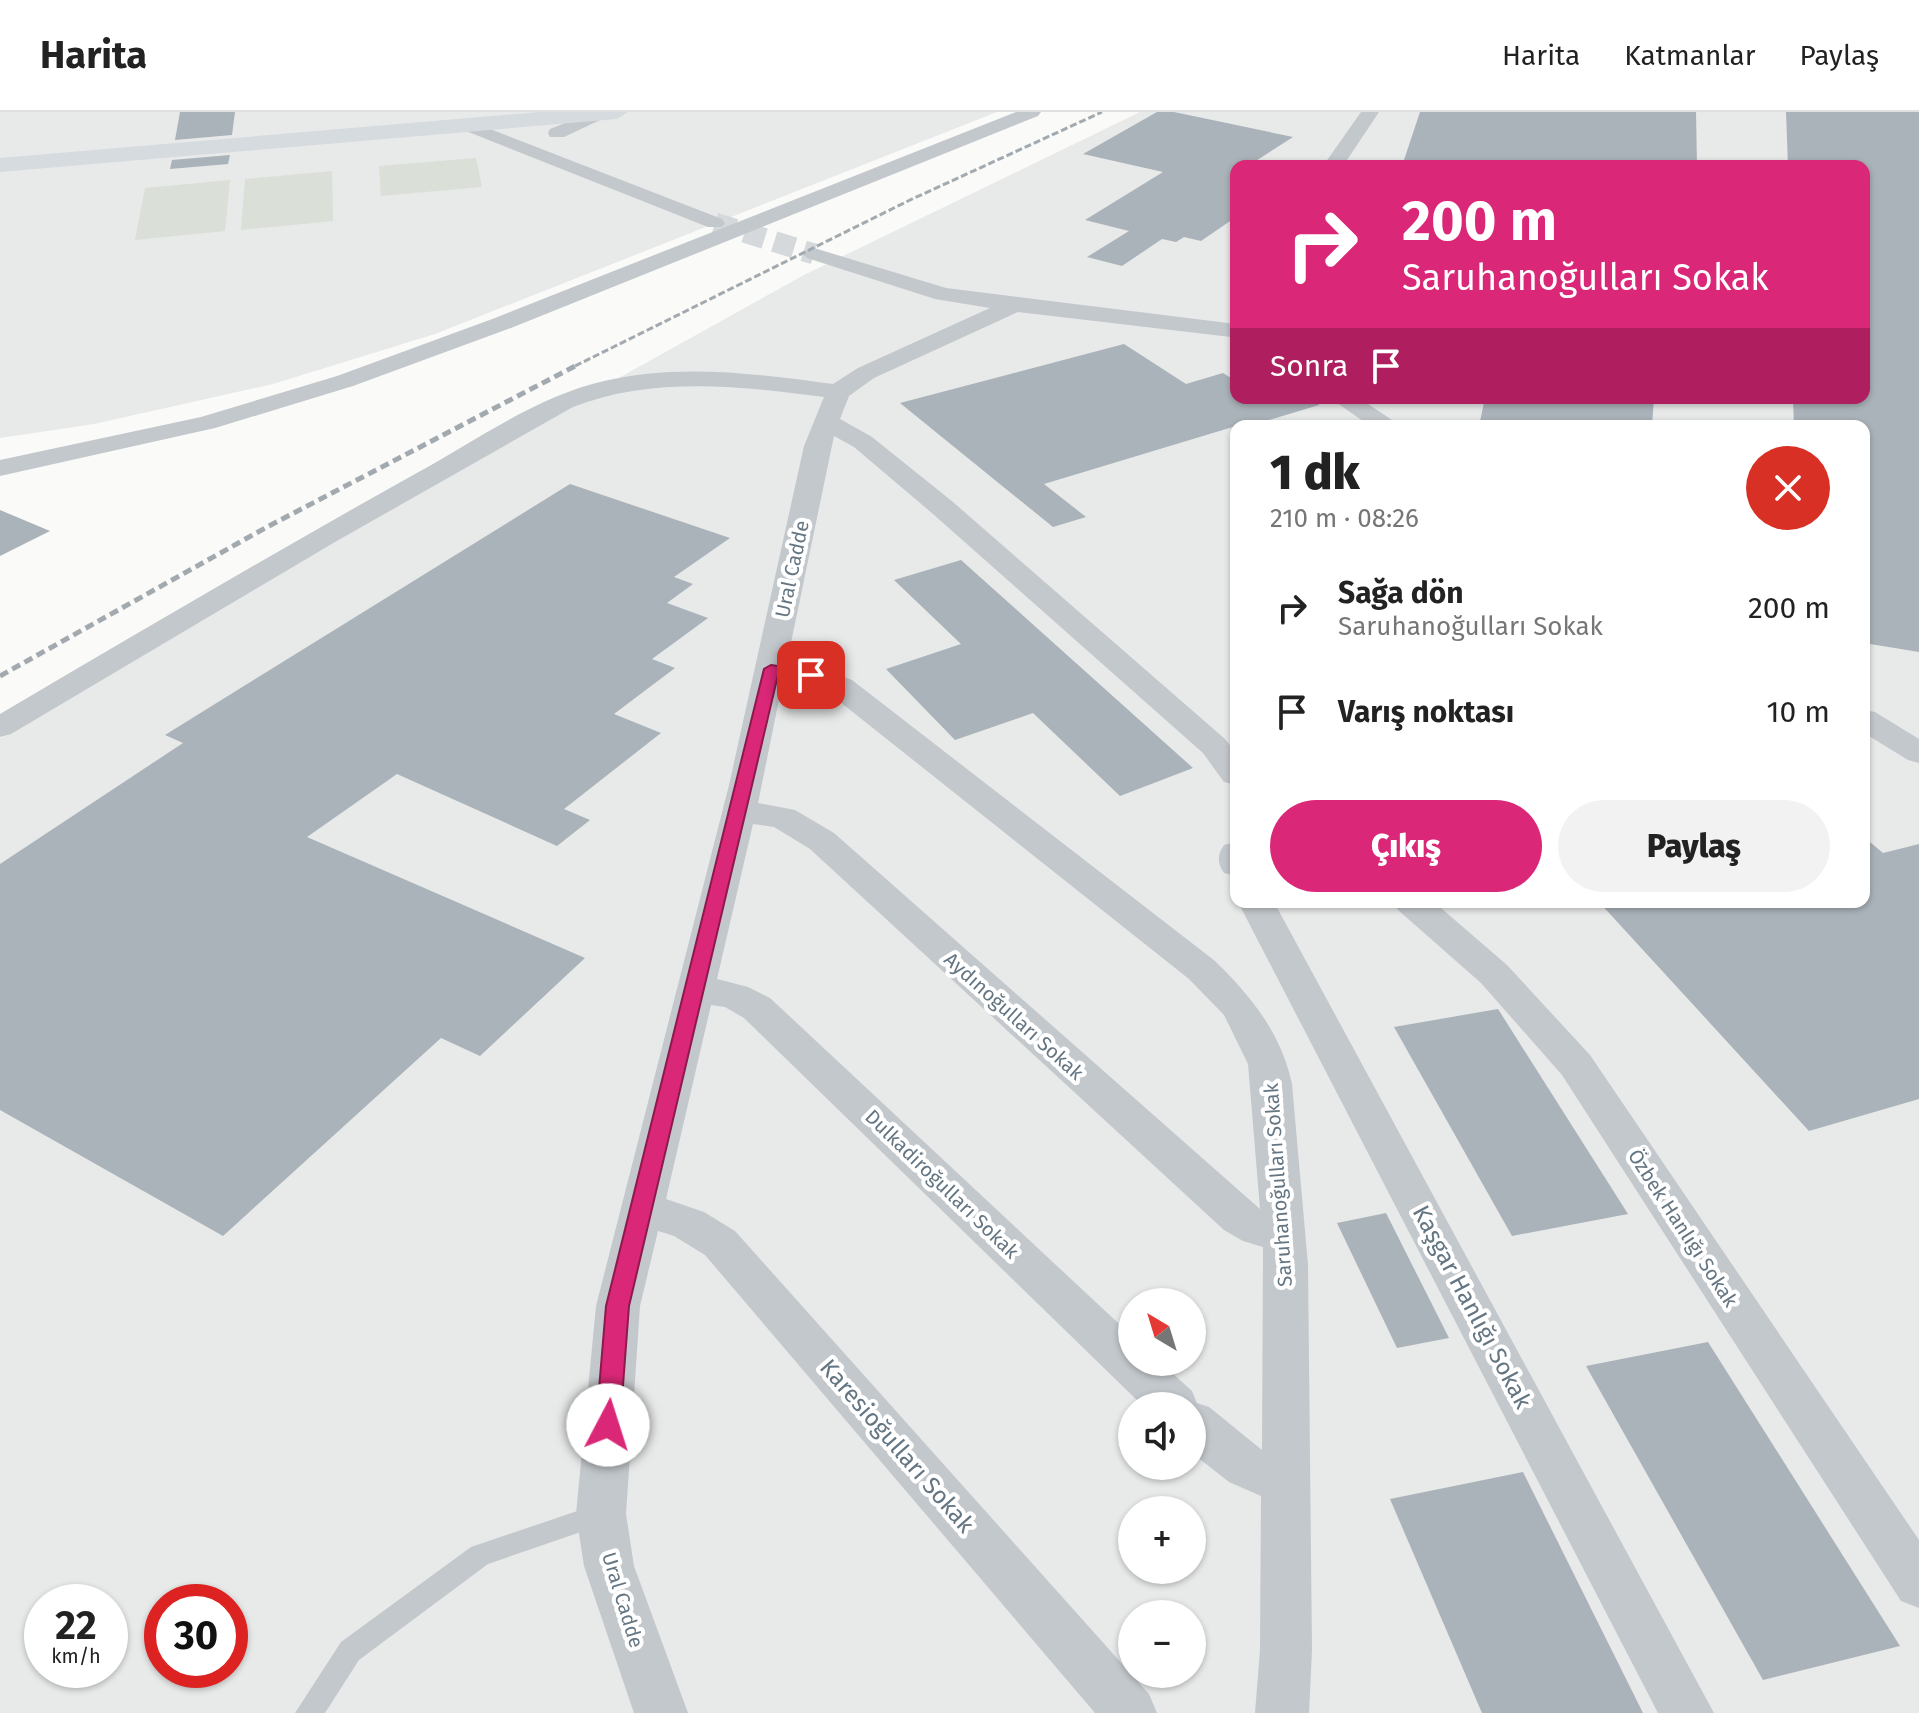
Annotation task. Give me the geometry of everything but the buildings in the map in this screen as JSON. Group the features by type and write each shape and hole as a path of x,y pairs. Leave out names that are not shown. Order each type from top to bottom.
{"street":[{"path":"0,155 498,112"},
{"path":"0,468 206,423 345,381 503,323 1032,112"},
{"path":"1337,160 1370,112"},
{"path":"0,165 611,113"},
{"path":"548,154 557,120"},
{"path":"467,125 548,154 715,223"},
{"path":"814,254 943,294 1015,305 1230,328"},
{"path":"831,406 866,373 1015,305"},
{"path":"0,727 400,493 535,418 590,392 620,384 653,381 795,386 831,406 863,442 943,508 1214,746 1230,767"},
{"path":"1352,404 1378,420"},
{"name":"Ural Cadde","path":"661,1713 609,1566 601,1514 618,1306 739,811 817,446 831,406"},
{"name":"Saruhanoğulları Sokak","path":"771,669 811,675 841,687 1202,970 1237,1005 1260,1043 1272,1084 1284,1234 1287,1482 1286,1650 1282,1713"},
{"path":"1870,723 1919,753"},
{"name":"Aydınoğulları Sokak","path":"739,811 783,818 822,841 1239,1218 1258,1229 1284,1234"},
{"name":"Kaşgar Hanlığı Sokak","path":"1259,908 1687,1713"},
{"name":"Özbek Hanlığı Sokak","path":"1418,908 1494,974 1576,1065 1919,1584"},
{"name":"Dulkadiroğulları Sokak","path":"695,991 736,995 757,1008 1160,1392"},
{"name":"Karesioğulları Sokak","path":"642,1208 689,1224 720,1243 1130,1713"},
{"path":"1206,1435 1236,1463 1267,1478 1287,1482"}],"lane":[{"path":"309,1713 350,1651 480,1555 601,1514"}],"shaded area":[{"path":"0,112 997,112 435,334 273,384 94,424 0,438"},
{"path":"1140,112 1919,112 1919,1713 0,1713 0,738 410,494 804,275"},
{"path":"476,158 482,187 381,196 379,166"},
{"path":"332,171 333,221 241,230 245,179"},
{"path":"230,180 225,231 135,240 145,188"}],"tunnel":[{"path":"715,223 814,254"}],"railway":[{"path":"578,364 910,200 1102,112"},
{"path":"0,676 267,527 578,364"}],"route":[{"path":"608,1425 618,1306 746,785 771,669 811,675"}]}
